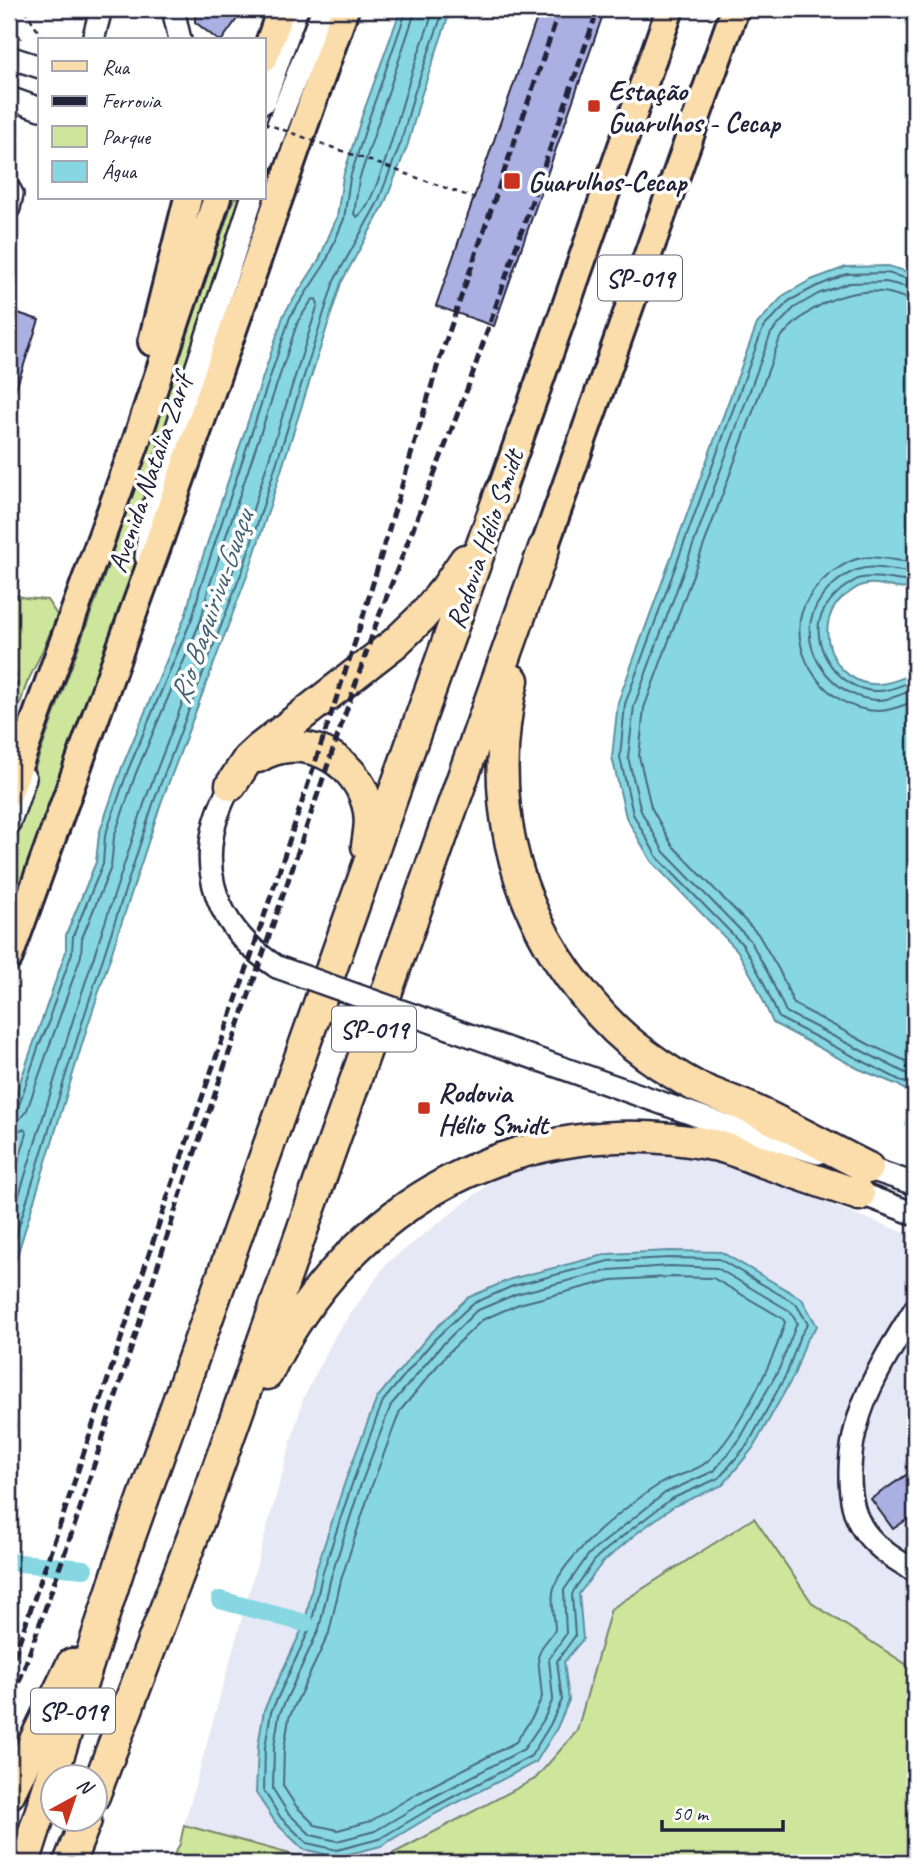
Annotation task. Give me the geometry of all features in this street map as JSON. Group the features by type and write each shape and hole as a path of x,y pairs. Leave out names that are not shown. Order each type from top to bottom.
{"highway":[{"path":"231,785 244,765 260,748 395,643 422,617 446,588 466,557 501,491"},
{"name":"Rodovia Hélio Smidt","path":"24,1863 122,1559 501,491"},
{"path":"544,548 508,702 502,750 503,799 513,858 532,914 561,967 599,1013 643,1053 694,1085 749,1108 863,1181"},
{"name":"SP-019","path":"107,1764 203,1510 544,548"},
{"path":"231,785 253,761 284,748 317,750 338,760 348,769 363,791 370,817 370,830 354,909"},
{"path":"203,1510 273,1362 306,1305 348,1254 368,1236 399,1211 456,1177 517,1153 582,1139 649,1136 715,1145 863,1181"},
{"path":"9,1794 122,1559"},
{"path":"69,1863 80,1834"}],"main road":[{"path":"266,49 281,9"},
{"name":"Avenida Natalia Zarif","path":"9,957 273,186 294,156 345,9"},
{"name":"Rodovia Hélio Smidt","path":"501,491 670,9"},
{"name":"SP-019","path":"544,548 735,9"},
{"path":"136,442 150,349 187,200"},
{"name":"Avenida Natalia Zarif","path":"9,792 136,442 216,200"}],"street":[{"path":"94,38 101,18 101,9"},
{"path":"173,9 180,38"},
{"path":"266,49 297,9"},
{"path":"266,96 297,9"},
{"path":"294,156 266,151 323,9"},
{"path":"17,51 38,66"},
{"path":"9,98 37,107"},
{"path":"9,189 12,194 9,208"},
{"path":"9,824 110,547 227,200"},
{"path":"9,930 145,559 150,522 163,470 251,200"},
{"path":"231,785 221,803 210,844 214,886 220,906 243,941 277,967 721,1125 863,1181 915,1214"},
{"path":"721,1125 863,1181 915,1184"},
{"path":"915,1309 867,1392 853,1435 850,1461 850,1497 863,1530 881,1551 915,1572"}],"path":[{"path":"25,9 42,38"},
{"path":"9,17 17,51"},
{"path":"266,123 474,198"},
{"path":"9,664 15,674 16,685 9,699"}],"shaded area":[{"path":"606,1149 696,1153 915,1235 915,1863 169,1863 180,1844 303,1399 336,1334 387,1263 515,1164"}],"green space":[{"path":"233,200 244,200 145,508 137,565 9,913 9,839 103,580"},
{"path":"9,593 47,600 57,615 19,708 9,724"},
{"path":"754,1518 813,1604 915,1670 915,1863 375,1863 535,1779 577,1731 611,1609"},
{"path":"184,1825 323,1863 169,1863 180,1844"}],"water":[{"name":"Rio Baquirivu-Guaçu","path":"401,9 451,9 421,96 408,144 384,205 341,283 250,568 161,803 88,1025 9,1282 9,1117 14,1099 66,951 66,935 96,862 99,834 122,767 186,614 284,314 319,260 337,217 343,177"},
{"path":"888,266 915,274 915,587 902,589 870,584 857,587 836,605 829,619 827,634 838,664 849,675 863,682 884,684 915,673 915,1097 898,1085 859,1069 773,1023 737,950 651,861 626,817 612,757 618,702 757,324 784,295 811,280 846,267"},
{"path":"721,1252 802,1299 817,1326 806,1341 794,1375 753,1448 723,1485 674,1506 637,1533 602,1563 579,1594 583,1639 564,1662 569,1700 557,1728 536,1762 431,1816 381,1846 337,1857 303,1849 276,1823 256,1793 258,1746 264,1710 305,1623 315,1573 346,1479 377,1398 429,1335 467,1298 511,1279 608,1254"}],"building":[{"path":"195,9 244,9 223,38 215,38 195,22"},
{"name":"Guarulhos-Cecap","path":"540,9 605,9 494,326 436,306"},
{"path":"9,310 39,320 11,403 9,402"},
{"path":"915,1469 915,1514 893,1529 871,1499"}],"waterway":[{"path":"9,1562 84,1569"},
{"path":"220,1600 305,1623"}],"railway":[{"path":"9,1671 246,971 360,627 438,364 560,9"},
{"path":"9,1711 77,1518 180,1196 376,624 468,387 598,9"}],"place":[{"name":"Estação Guarulhos - Cecap","path":"594,106"},
{"name":"Guarulhos-Cecap","path":"512,181"},
{"name":"Rodovia Hélio Smidt","path":"424,1108"}]}
